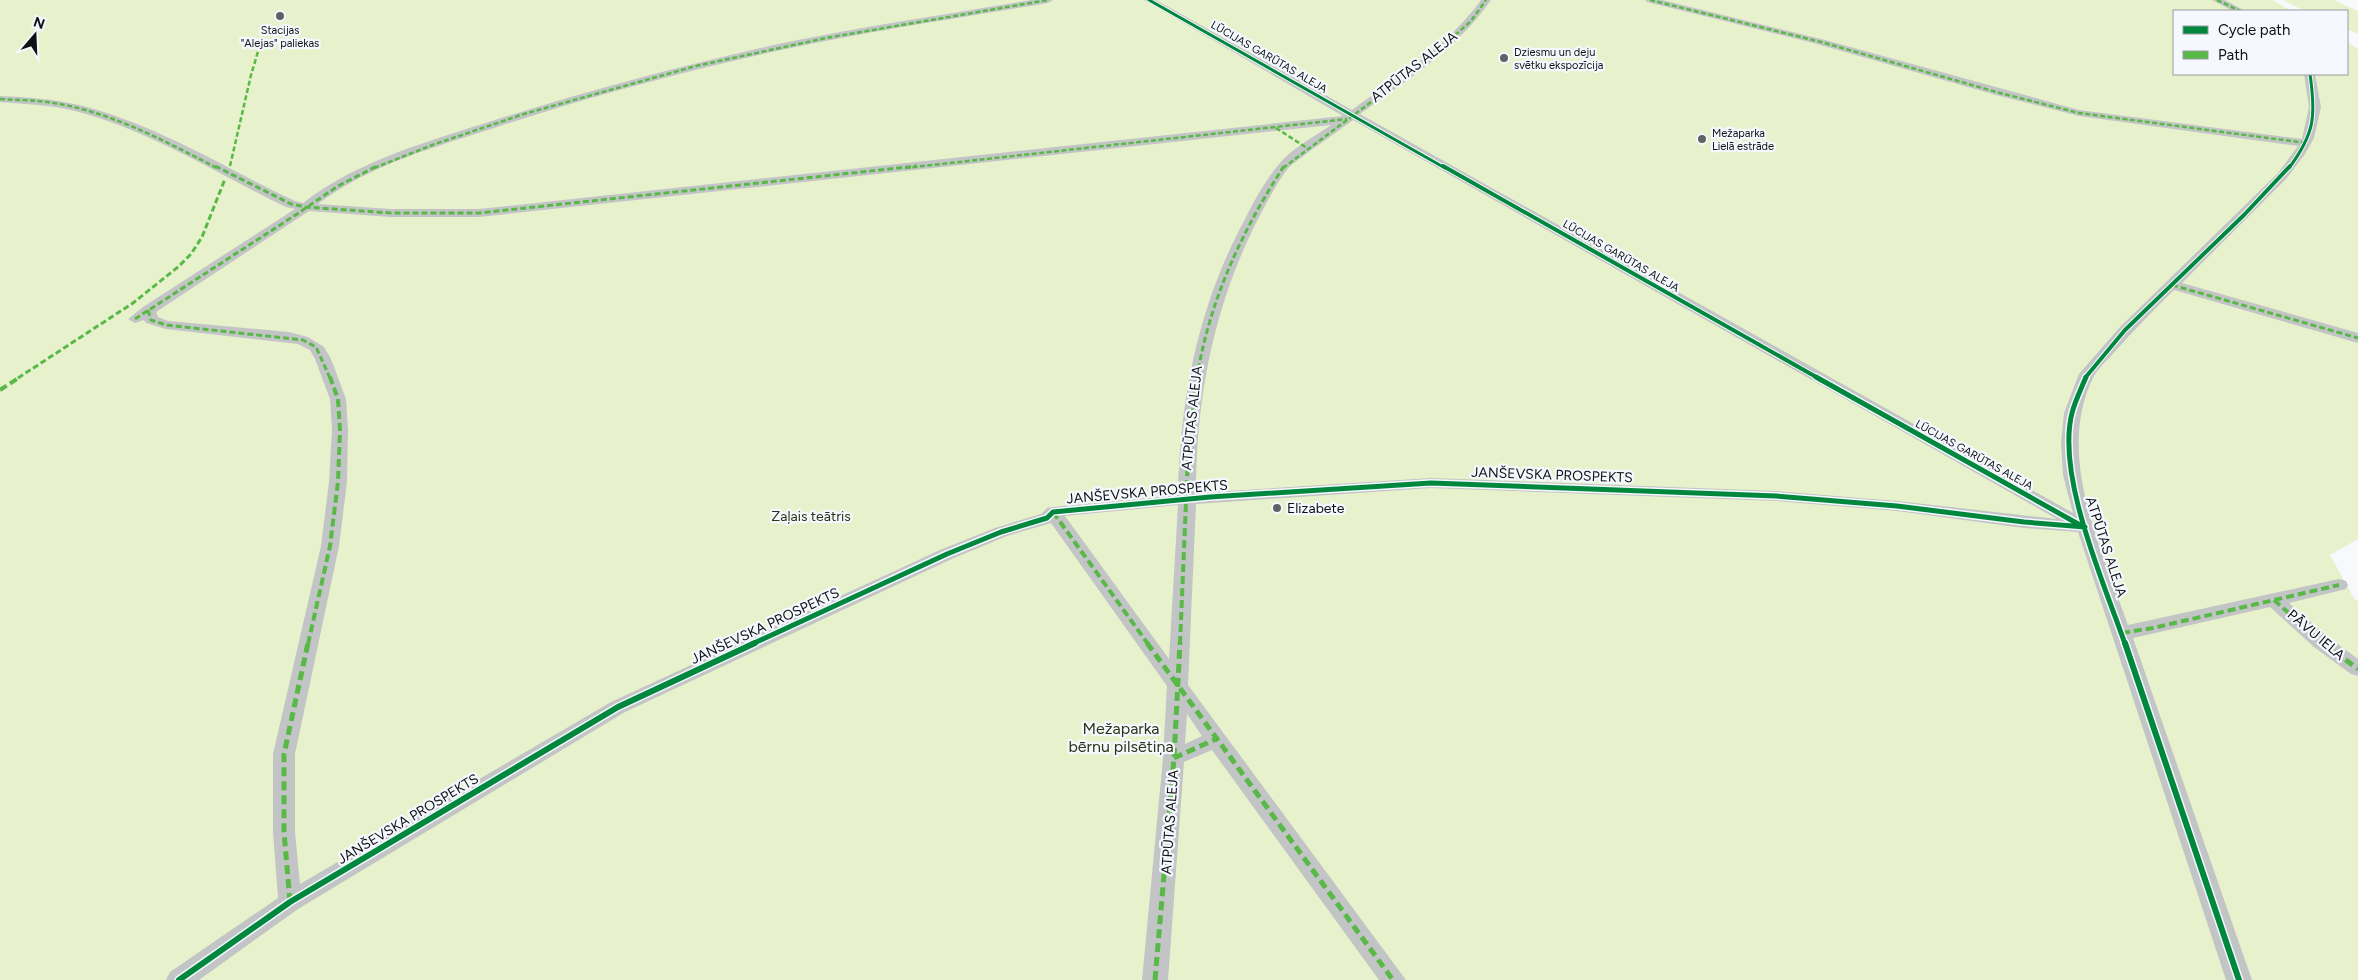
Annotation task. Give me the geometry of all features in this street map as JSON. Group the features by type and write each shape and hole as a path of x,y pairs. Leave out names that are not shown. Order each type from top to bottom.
{"street":[{"path":"290,902 284,832 284,754 289,724 315,620 330,546 338,482 340,430 338,399 323,359 316,347 308,342 289,337 157,324 142,315 338,184 411,153 590,94 730,59 825,38 1048,0"},
{"name":"LŪCIJAS GARŪTAS ALEJA","path":"1149,0 1349,117 2011,488 2085,527"},
{"name":"ATPŪTAS ALEJA","path":"1156,980 1170,828 1178,686 1186,471 1201,348 1234,251 1269,187 1285,164 1454,38 1471,21 1486,0"},
{"path":"1650,0 1812,40 2000,94 2079,113 2306,143"},
{"path":"2217,0 2238,10"},
{"name":"ATPŪTAS ALEJA","path":"2239,980 2085,527 2072,467 2069,442 2072,413 2087,374 2125,330 2282,176 2306,143 2315,107 2310,75"},
{"path":"0,99 52,102 100,113 180,149 270,194 305,207 391,213 448,214 496,212 1276,128 1349,117"},
{"path":"1276,128 1307,148"},
{"path":"2172,285 2358,338"},
{"name":"JANŠEVSKA PROSPEKTS","path":"179,980 290,902 618,707 947,554 1002,532 1047,518 1053,512 1186,505 1431,483 1776,496 1897,506 2024,522 2085,527"},
{"path":"1053,512 1393,980"},
{"path":"2122,633 2153,628 2339,585"},
{"name":"PĀVU IELA","path":"2274,600 2321,642 2358,669"},
{"path":"1174,758 1216,738"}],"green space":[{"path":"0,0 2272,0 2290,10 2173,10 2173,75 2348,75 2348,43 2358,49 2358,539 2330,555 2355,600 2358,601 2358,980 0,980"},
{"path":"2283,0 2334,0 2358,11 2358,34 2348,29 2348,10 2303,10"}],"marked path":[{"path":"135,319 338,186 385,163 435,144 524,114 696,66 854,33 1048,0"},
{"path":"1155,980 1174,758 1191,411 1198,367 1209,324 1223,282 1240,241 1261,201 1285,164 1426,61 1471,21 1486,0"},
{"path":"1650,0 1821,42 2000,93 2079,113 2306,143"},
{"path":"2217,0 2238,10"},
{"path":"230,166 251,75 260,45"},
{"path":"0,99 39,101 77,108 114,120 186,152 291,204 305,207 391,213 479,213 1347,119"},
{"path":"1276,128 1307,148"},
{"path":"0,390 133,303 178,267 191,254 202,237 225,179"},
{"path":"2172,285 2358,338"},
{"path":"148,310 151,320 166,325 303,340 316,347 323,359 338,399 340,430 338,482 330,546 284,754 284,832 290,902"},
{"path":"1053,512 1216,739 1393,980"},
{"path":"2122,633 2153,628 2339,585"},
{"path":"2274,600 2321,642 2358,669"},
{"path":"1174,758 1216,739"}],"cycle path":[{"path":"1149,0 2080,525"},
{"path":"2239,980 2085,527 2072,475 2069,443 2072,413 2087,374 2125,330 2244,215 2282,176 2299,154 2308,138 2315,107 2310,75"},
{"path":"179,980 290,902 618,707 947,554 1001,532 1047,518 1053,512 1210,497 1431,483 1776,496 1897,506 2024,522 2085,527"}],"place":[{"name":"Stacijas \"Alejas\" paliekas","path":"280,16"},
{"name":"Dziesmu un deju svētku ekspozīcija","path":"1504,58"},
{"name":"Mežaparka Lielā estrāde","path":"1702,139"},
{"name":"Elizabete","path":"1277,508"}],"park label":[{"name":"Zaļais teātris","path":"811,516"},
{"name":"Mežaparka bērnu pilsētiņa","path":"1121,737"}]}
